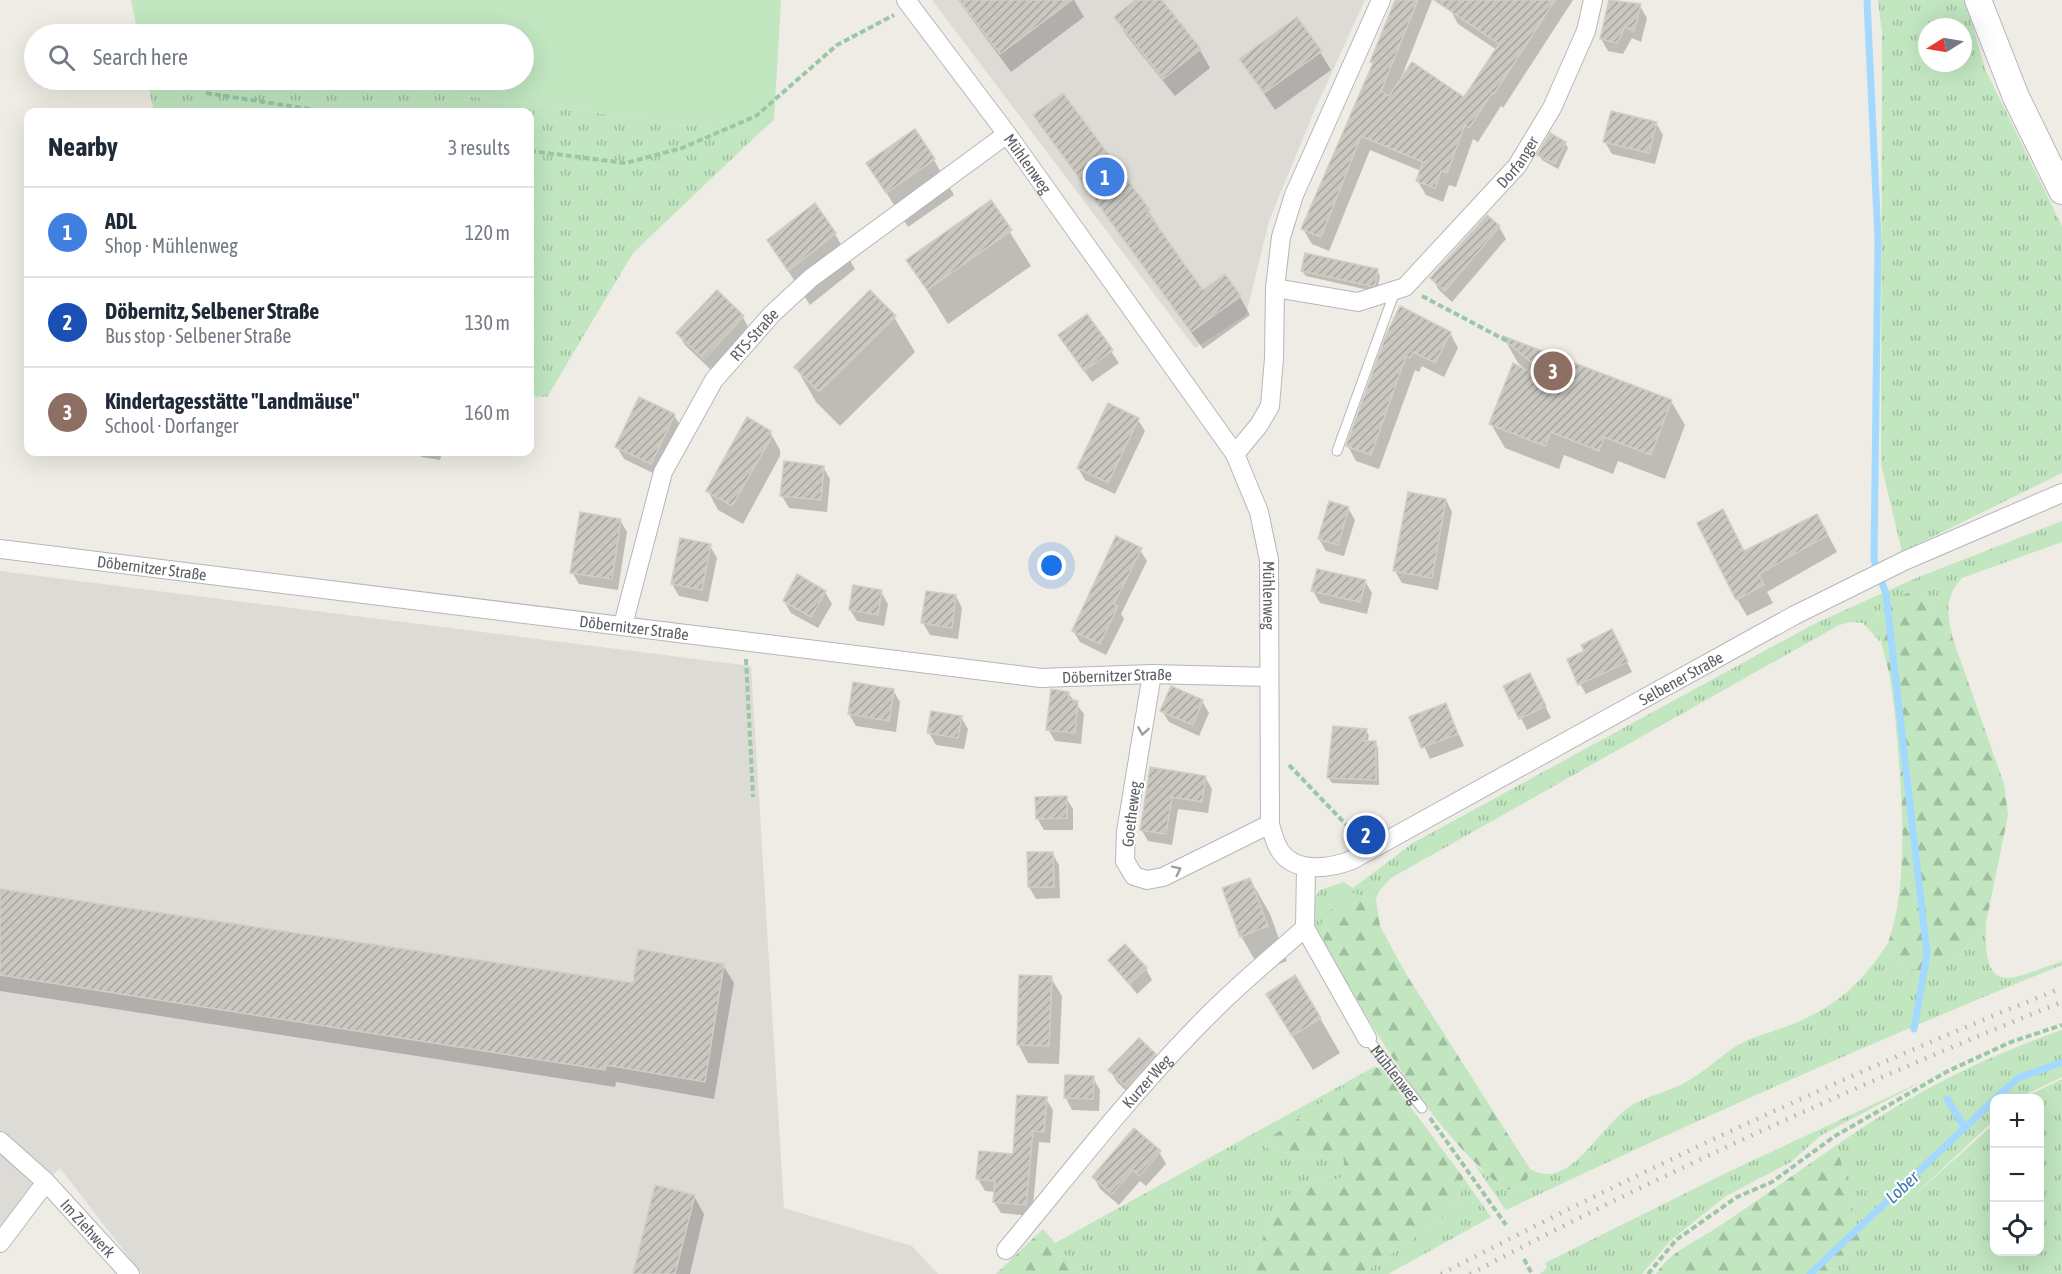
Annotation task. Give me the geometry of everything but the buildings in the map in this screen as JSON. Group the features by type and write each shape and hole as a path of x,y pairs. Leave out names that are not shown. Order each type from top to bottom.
{"main road":[{"path":"1978,0 2016,97 2062,191"}],"street":[{"path":"1235,454 1259,425 1270,406 1274,358 1275,288 1281,237 1294,195 1382,0"},
{"name":"Dorfanger","path":"1400,289 1517,166 1552,108 1586,31 1593,0"},
{"name":"Mühlenweg","path":"908,3 1007,134 1235,454 1260,512 1269,560 1270,824 1278,849 1290,860 1306,867"},
{"name":"RTS-Straße","path":"623,625 663,472 714,380 772,314 812,278 1007,134"},
{"path":"1275,288 1358,302 1400,289"},
{"name":"Selbener Straße","path":"1306,867 1334,868 1658,689 1877,574 2062,493"},
{"name":"Döbernitzer Straße","path":"0,549 1041,678 1152,674 1269,677"},
{"name":"Goetheweg","path":"1152,674 1126,832 1125,861 1134,876 1147,880 1163,877 1270,824"},
{"path":"1305,928 1306,867"},
{"name":"Mühlenweg","path":"1305,928 1367,1038"},
{"name":"Kurzer Weg","path":"1006,1250 1125,1107 1191,1033 1251,975 1305,928"},
{"name":"Im Ziehwerk","path":"0,1141 46,1182 130,1274"},
{"name":"Im Ziehwerk","path":"0,1243 46,1182"}],"lane":[{"name":"Dorfanger","path":"1337,451 1400,289"},
{"name":"Mühlenweg","path":"1367,1038 1422,1108"}],"path":[{"path":"534,152 626,163 682,148 756,116 837,45 908,3"},
{"path":"206,93 303,108"},
{"path":"1400,289 1509,342"},
{"path":"745,640 753,797"},
{"path":"1268,743 1370,850"},
{"path":"1648,1274 1676,1240 1737,1197 1772,1182 1835,1136 1948,1071 2011,1042 2062,1025"},
{"name":"Mühlenweg","path":"1422,1108 1506,1225"},
{"path":"1524,1259 1532,1274"}],"shaded area":[{"path":"932,0 1365,0 1315,109 1269,221 1246,315 1195,348"},
{"path":"0,571 751,666 784,1208 912,1246 938,1274 142,1274 60,1168 27,1199 0,1232"}],"green space":[{"path":"131,0 781,0 774,120 758,134 421,90 534,90 534,24 136,24"},
{"path":"1878,0 1966,0 1971,18 1918,18 1918,72 1972,72 1972,22 1985,69 2062,226 2062,473 1902,552 1881,464 1882,32"},
{"path":"149,90 421,90 758,134 633,253 547,397 534,396 534,108 153,108"},
{"path":"2062,521 2062,542 1962,578 1952,592 1948,607 1953,639 1923,592 1878,613 1880,642 1863,623 1852,622 1839,625 1391,878 1380,890 1376,899 1353,894 1321,928 1327,945 1367,1017 1312,921 1314,899 1320,890 1344,882 1353,888 1413,843 1814,624 1916,578"},
{"path":"1917,590 1923,592 1953,639 2004,784 2008,815 1986,923 1956,960 1920,970 1899,968 1888,943 1900,890 1902,830 1893,696 1878,625 1883,602"},
{"path":"1353,893 1376,899 1380,926 1406,974 1530,1169 1522,1185 1505,1190 1458,1145 1416,1092 1361,1007 1328,949 1321,930 1321,924 1327,914"},
{"path":"1986,923 1986,947 1989,963 1994,973 2003,977 2013,977 2062,961 2062,965 1782,1083 1506,1210 1474,1164 1505,1190 1525,1183 1530,1169 1545,1174 1560,1171 1586,1151 1623,1111 1700,1074 1738,1045 1802,1020 1831,1004 1856,984 1888,943 1899,968 1956,960"},
{"path":"2062,1030 2062,1077 2026,1094 1990,1094 1990,1124 1907,1202 1990,1128 1990,1256 2044,1256 2044,1094 2031,1094 2062,1079 2062,1274 1827,1274 1861,1245 1837,1145 1917,1094 1973,1066"},
{"path":"1374,1067 1262,1143 1272,1151 1345,1159 1343,1178 1299,1186 1276,1205 1249,1274 1082,1274 1055,1243"},
{"path":"1374,1067 1382,1069 1463,1177 1459,1200 1446,1216 1362,1274 1249,1274 1276,1205 1299,1186 1343,1178 1344,1159 1272,1151 1262,1143"},
{"path":"1923,1081 1820,1136 1791,1162 1726,1196 1670,1241 1642,1274 1540,1274 1547,1268 1545,1263 1724,1174"},
{"path":"1837,1145 1861,1245 1827,1274 1656,1274 1676,1253 1733,1217"},
{"path":"1463,1177 1491,1217 1388,1274 1362,1274 1446,1216 1459,1200"},
{"path":"1043,1229 1082,1274 996,1274"}],"waterway":[{"path":"1867,0 1878,239 1874,560 1886,594 1927,954 1914,1029"},
{"name":"Lober","path":"2000,1094 2018,1078 2062,1062"},
{"path":"1947,1099 1965,1128"},
{"name":"Lober","path":"1810,1274 1990,1104"}],"railway":[{"path":"1441,1274 1748,1123 1904,1053 2062,988"},
{"path":"1470,1274 1615,1200 1762,1130 1911,1064 2062,1002"}],"place":[{"name":"ADL","path":"1105,177"},
{"name":"Kindertagesstätte \"Landmäuse\"","path":"1553,371"},
{"name":"Döbernitz, Selbener Straße","path":"1366,835"}]}
